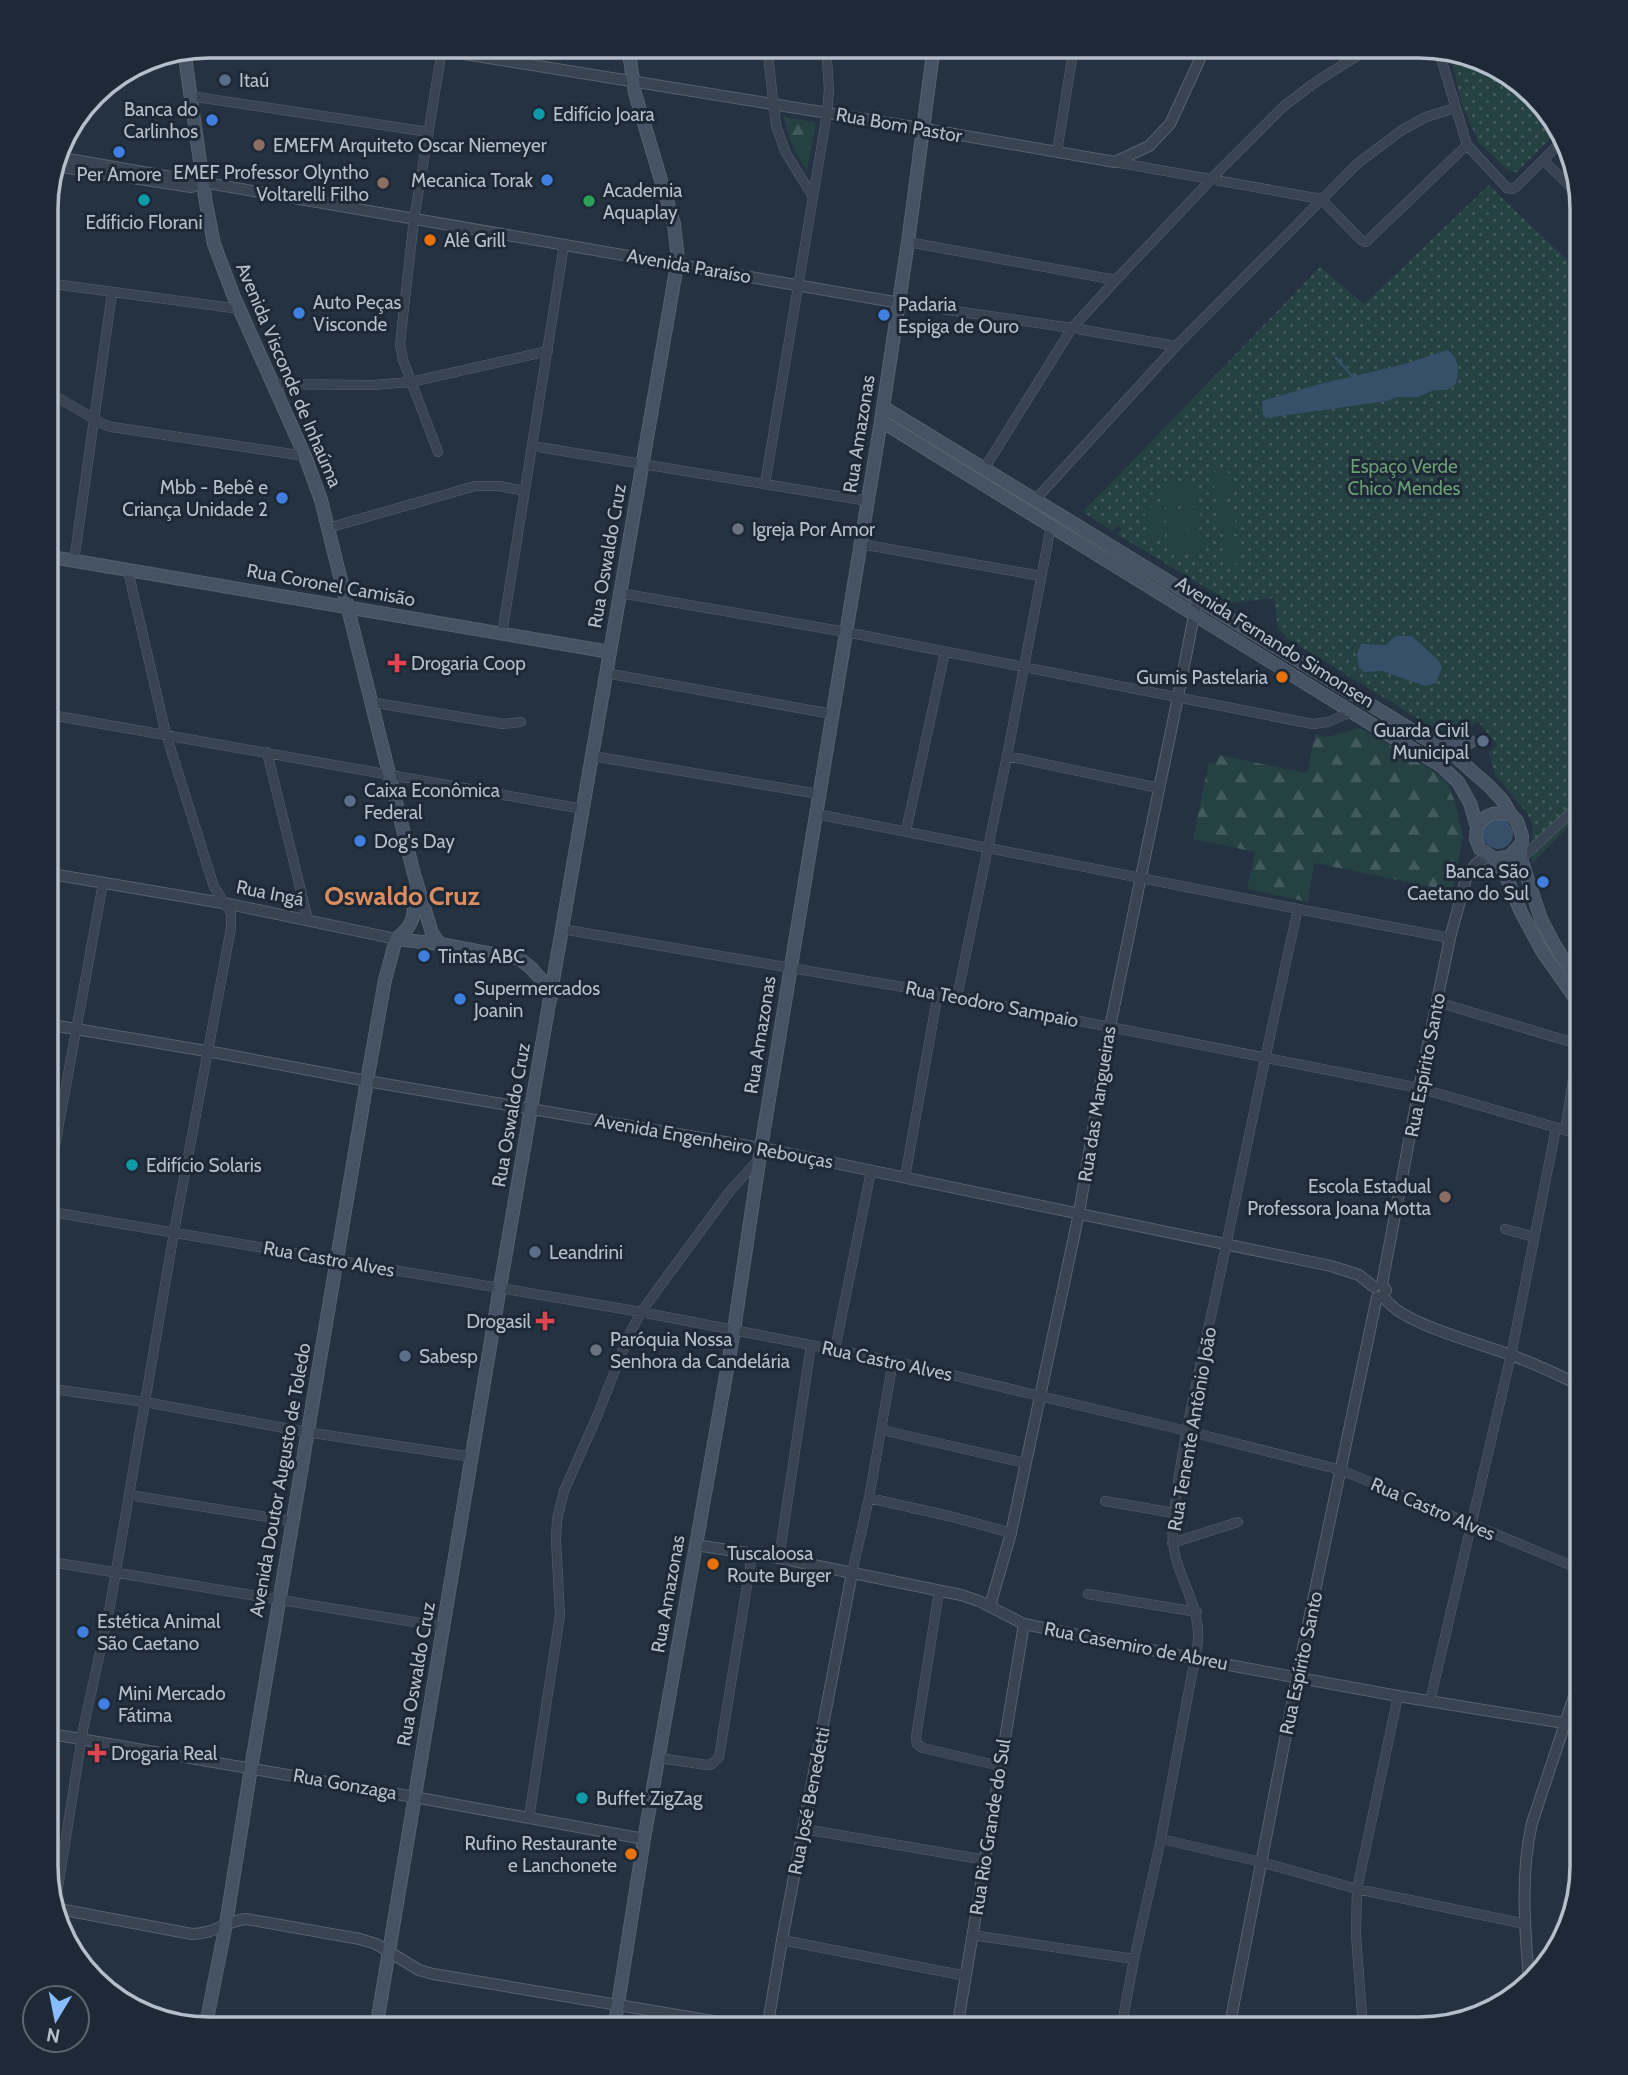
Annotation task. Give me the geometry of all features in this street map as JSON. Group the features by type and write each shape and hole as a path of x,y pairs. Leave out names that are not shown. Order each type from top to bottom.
{"main road":[{"name":"Rua Oswaldo Cruz","path":"378,2017 500,1287 677,264 674,225 632,81 629,58"},
{"name":"Rua Amazonas","path":"616,2017 644,1839 734,1330 760,1154 881,421 900,303 933,58"},
{"name":"Avenida Visconde de Inhaúma","path":"185,60 214,244 305,456 321,500 414,874 432,933 440,944"},
{"name":"Avenida Fernando Simonsen","path":"883,407 1456,757 1476,772 1495,792 1521,828 1521,859 1541,919 1570,968"},
{"name":"Avenida Fernando Simonsen","path":"881,421 1451,773 1463,789 1477,827 1476,839 1480,849 1492,858 1505,874 1542,951 1570,990"},
{"name":"Rua Coronel Camisão","path":"58,558 610,652"},
{"path":"1424,738 1470,742"},
{"path":"1477,827 1481,820 1490,814 1502,812 1511,816"},
{"path":"1492,858 1510,856 1520,845"},
{"name":"Avenida Visconde de Inhaúma","path":"396,939 408,929 413,920 414,874"},
{"name":"Rua Ingá","path":"396,939 520,959 541,979 551,996"},
{"name":"Avenida Doutor Augusto de Toledo","path":"207,2017 226,1924 366,1081 385,979 396,939"}],"street":[{"path":"438,452 403,360 400,345 414,219 441,58"},
{"name":"Rua Bom Pastor","path":"491,58 924,129 1321,199"},
{"path":"768,58 780,140 813,197"},
{"path":"765,484 827,113 829,89 826,58"},
{"path":"1057,152 1072,58"},
{"path":"1115,162 1149,146 1170,124 1200,58"},
{"path":"984,469 1072,328 1284,106 1353,58"},
{"path":"1441,60 1467,145 1507,188 1516,187 1557,146"},
{"path":"190,96 429,132"},
{"path":"1035,500 1176,346 1358,163 1402,130 1426,117 1455,108"},
{"path":"1321,199 1366,242 1467,145"},
{"name":"Avenida Paraíso","path":"67,159 798,286 1176,346"},
{"path":"1543,160 1568,184"},
{"name":"Avenida Paraíso","path":"64,167 191,187 203,183"},
{"path":"908,242 1116,280"},
{"path":"502,634 565,244"},
{"path":"58,285 240,309"},
{"path":"74,561 112,293"},
{"path":"272,384 373,385 411,382 548,351"},
{"path":"58,398 112,427 305,456"},
{"path":"532,446 868,501"},
{"path":"328,528 475,486 499,486 525,491"},
{"path":"957,997 1051,526"},
{"path":"860,544 1041,576"},
{"path":"59,1882 82,1738 110,1606 174,1232 231,928 231,913 214,887 166,734 128,571"},
{"path":"620,593 846,632 1313,724 1328,722 1352,712"},
{"name":"Rua das Mangueiras","path":"990,1606 1011,1533 1079,1213 1110,1027 1197,600"},
{"path":"906,831 945,652"},
{"path":"606,673 832,714"},
{"path":"370,702 503,724 521,722"},
{"path":"58,716 583,809"},
{"path":"267,752 307,920"},
{"path":"592,756 819,794"},
{"path":"1007,757 1159,788"},
{"path":"816,814 1450,938"},
{"path":"1521,859 1570,815"},
{"name":"Rua Espírito Santo","path":"1231,2017 1297,1677 1450,938 1467,875 1476,864 1492,858"},
{"name":"Rua Ingá","path":"58,875 226,904 396,939"},
{"path":"58,1131 103,883"},
{"name":"Rua Tenente Antônio João","path":"1123,2017 1161,1839 1199,1632 1196,1612 1176,1562 1172,1543 1174,1513 1187,1431 1264,1058 1298,909"},
{"name":"Rua Teodoro Sampaio","path":"562,929 938,993 1419,1088 1570,1132"},
{"path":"905,1177 938,993"},
{"path":"1437,1002 1570,1042"},
{"name":"Avenida Engenheiro Rebouças","path":"58,1026 532,1108 760,1154 905,1177 1349,1271 1359,1275 1379,1291 1393,1308 1413,1319 1443,1332 1511,1354 1570,1380"},
{"path":"1430,1701 1511,1354 1534,1237 1570,1082"},
{"path":"529,1818 560,1615 556,1539 561,1503 640,1312 760,1154"},
{"path":"835,1349 871,1171"},
{"name":"Rua Castro Alves","path":"58,1212 337,1262 500,1287 893,1361 1187,1431 1341,1471 1570,1565"},
{"path":"1505,1229 1534,1237"},
{"path":"779,1558 811,1345"},
{"path":"852,1573 869,1498 893,1361"},
{"path":"58,1390 472,1457"},
{"path":"882,1430 1025,1463"},
{"path":"129,1495 292,1521"},
{"path":"869,1498 1011,1533"},
{"path":"1105,1501 1174,1513"},
{"path":"1172,1543 1238,1522"},
{"name":"Rua Casemiro de Abreu","path":"696,1545 779,1558 970,1598 1024,1625 1398,1696 1570,1724"},
{"path":"659,1758 707,1765 719,1757 752,1555"},
{"path":"58,1562 444,1627"},
{"name":"Rua José Benedetti","path":"770,2017 852,1573"},
{"path":"939,1591 916,1737 918,1744 923,1748 1000,1766"},
{"path":"1088,1594 1196,1612"},
{"name":"Rua Rio Grande do Sul","path":"959,2017 1024,1625"},
{"path":"1362,2017 1356,1935 1357,1889 1398,1696"},
{"path":"1528,1971 1524,1873 1527,1847 1532,1823 1570,1711"},
{"name":"Rua Gonzaga","path":"58,1734 644,1839"},
{"path":"804,1829 986,1860"},
{"path":"1161,1839 1261,1862 1357,1889 1525,1924"},
{"path":"65,1910 192,1934 210,1933 226,1924 246,1919 338,1934 376,1944 419,1970 433,1974 686,2017"},
{"path":"972,1935 1134,1959"},
{"path":"782,1940 966,1976"}],"shaded area":[{"path":"1447,350 1456,361 1458,375 1455,385 1446,390 1434,390 1418,397 1397,397 1387,401 1266,418 1263,415 1262,401 1405,364"},
{"path":"1397,636 1412,636 1439,661 1442,667 1436,683 1425,686 1382,671 1364,672 1359,667 1357,654 1361,644 1387,645"},
{"path":"1498,819 1504,820 1512,828 1512,840 1504,848 1498,849 1492,848 1484,840 1483,834 1484,828 1492,820"},
{"path":"58,1757 63,1758 58,1782"}],"green space":[{"path":"1453,62 1477,69 1511,89 1539,117 1552,137 1517,172 1509,171 1479,143 1460,100"},
{"path":"784,117 816,124 807,171 792,145"},
{"name":"Espaço Verde Chico Mendes","path":"1489,185 1570,263 1570,824 1532,864 1533,825 1527,813 1496,776 1488,753 1497,745 1478,721 1464,731 1454,732 1430,726 1288,639 1278,628 1274,598 1231,603 1117,534 1122,529 1118,525 1112,531 1083,512 1320,267 1364,304"},
{"path":"1228,470 1232,497 1216,499 1212,472"},
{"path":"1195,482 1198,504 1164,508 1161,487"},
{"path":"1233,503 1237,530 1221,532 1217,506"},
{"path":"1161,506 1165,538 1148,540 1144,508"},
{"path":"1199,506 1202,527 1167,532 1164,511"},
{"path":"1202,529 1204,551 1170,555 1167,534"},
{"path":"1237,536 1241,563 1225,565 1221,539"},
{"path":"1360,728 1434,771 1447,783 1455,802 1463,837 1452,891 1314,863 1308,902 1247,889 1255,852 1193,839 1209,762 1216,763 1218,755 1307,773 1315,734 1327,737"}],"waterway":[{"path":"1336,358 1353,377"}],"place":[{"name":"Itaú","path":"225,80"},
{"name":"Edifício Joara","path":"539,114"},
{"name":"Banca do Carlinhos","path":"212,120"},
{"name":"EMEFM Arquiteto Oscar Niemeyer","path":"259,145"},
{"name":"Per Amore","path":"119,152"},
{"name":"Mecanica Torak","path":"547,180"},
{"name":"EMEF Professor Olyntho Voltarelli Filho","path":"383,183"},
{"name":"Edíficio Florani","path":"144,200"},
{"name":"Academia Aquaplay","path":"589,201"},
{"name":"Alê Grill","path":"430,240"},
{"name":"Auto Peças Visconde","path":"299,313"},
{"name":"Padaria Espiga de Ouro","path":"884,315"},
{"name":"Mbb - Bebê e Criança Unidade 2","path":"282,498"},
{"name":"Igreja Por Amor","path":"738,529"},
{"name":"Drogaria Coop","path":"397,663"},
{"name":"Gumis Pastelaria","path":"1282,677"},
{"name":"Guarda Civil Municipal","path":"1483,741"},
{"name":"Caixa Econômica Federal","path":"350,801"},
{"name":"Dog's Day","path":"360,841"},
{"name":"Banca São Caetano do Sul","path":"1543,882"},
{"name":"Tintas ABC","path":"424,956"},
{"name":"Supermercados Joanin","path":"460,999"},
{"name":"Edifício Solaris","path":"132,1165"},
{"name":"Escola Estadual Professora Joana Motta","path":"1445,1197"},
{"name":"Leandrini","path":"535,1252"},
{"name":"Drogasil","path":"545,1321"},
{"name":"Paróquia Nossa Senhora da Candelária","path":"596,1350"},
{"name":"Sabesp","path":"405,1356"},
{"name":"Tuscaloosa Route Burger","path":"713,1564"},
{"name":"Estética Animal São Caetano","path":"83,1632"},
{"name":"Mini Mercado Fátima","path":"104,1704"},
{"name":"Drogaria Real","path":"97,1753"},
{"name":"Buffet ZigZag","path":"582,1798"},
{"name":"Rufino Restaurante e Lanchonete","path":"631,1854"}],"district":[{"name":"Oswaldo Cruz","path":"402,896"}]}
